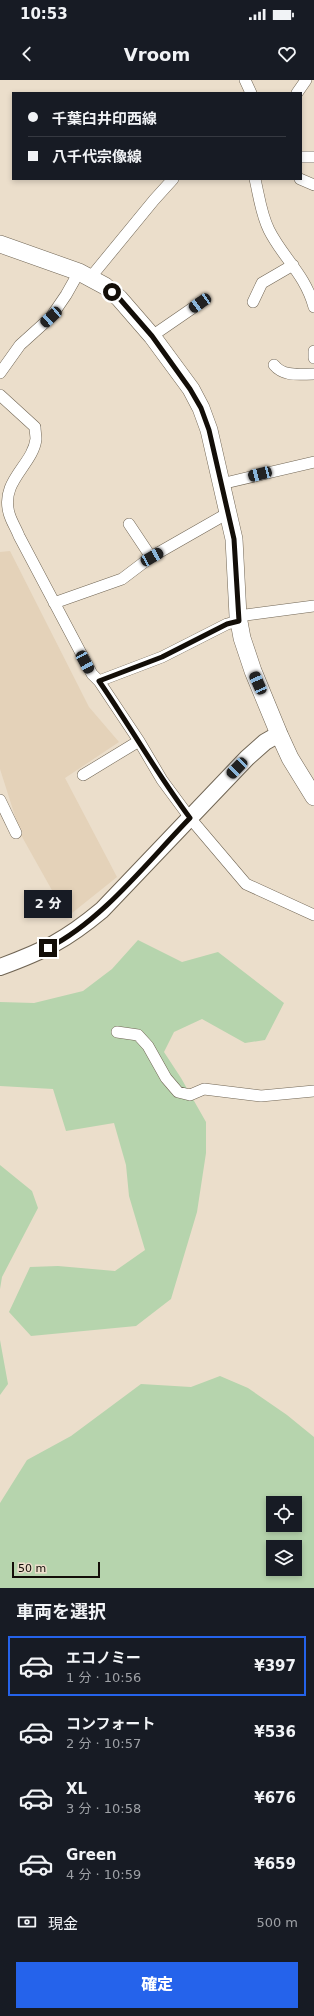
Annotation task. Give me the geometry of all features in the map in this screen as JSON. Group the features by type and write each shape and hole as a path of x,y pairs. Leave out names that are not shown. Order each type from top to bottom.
{"main road":[{"path":"0,244 84,275 119,298 152,336 190,389 201,408 222,484 234,539 239,619 242,638 253,671 279,734 290,758 314,797"},
{"path":"0,966 36,954 60,942 102,910 260,746 279,734"}],"street":[{"path":"245,80 251,92"},
{"path":"298,92 306,80"},
{"path":"302,157 314,157"},
{"path":"0,373 20,345 51,317 84,275 172,180"},
{"path":"255,180 264,218 269,231 309,290 314,307"},
{"path":"302,180 314,185"},
{"path":"253,302 262,283 293,265"},
{"path":"152,336 200,303"},
{"path":"314,351 314,358"},
{"path":"274,365 284,374 314,374"},
{"path":"0,395 35,427 36,438 34,448 10,485 8,512 92,674 99,681 140,741 162,780 190,818 246,884 314,915"},
{"path":"222,484 314,462"},
{"path":"54,603 122,579 152,557 228,513"},
{"path":"129,524 152,557"},
{"path":"99,681 162,657 239,619 314,606"},
{"path":"83,775 140,741"},
{"path":"0,800 16,833"},
{"path":"117,1032 138,1035 148,1046 166,1078 178,1092 190,1095 204,1089 261,1096 314,1091"}],"shaded area":[{"path":"10,551 89,707 119,742 65,778 117,877 67,917 21,835 0,769 0,552"}],"green space":[{"path":"138,940 182,962 218,952 284,1003 265,1040 245,1043 202,1019 174,1032 164,1052 181,1078 206,1122 206,1153 197,1212 171,1299 136,1326 31,1336 9,1312 30,1267 58,1266 115,1271 145,1250 129,1196 126,1165 114,1123 66,1131 53,1089 0,1086 0,1002 34,1003 83,991 112,969"},
{"path":"0,1165 32,1191 38,1208 2,1277 0,1289"},
{"path":"0,1340 8,1384 0,1395"},
{"path":"220,1376 248,1388 287,1415 314,1437 314,1588 0,1588 0,1503 27,1460 71,1436 141,1384 191,1387"}],"route":[{"path":"48,948 60,942 80,928 102,910 190,818 162,780 140,741 99,681 162,657 227,624 239,621 234,539 209,430 201,408 190,389 152,336 112,292"}]}
